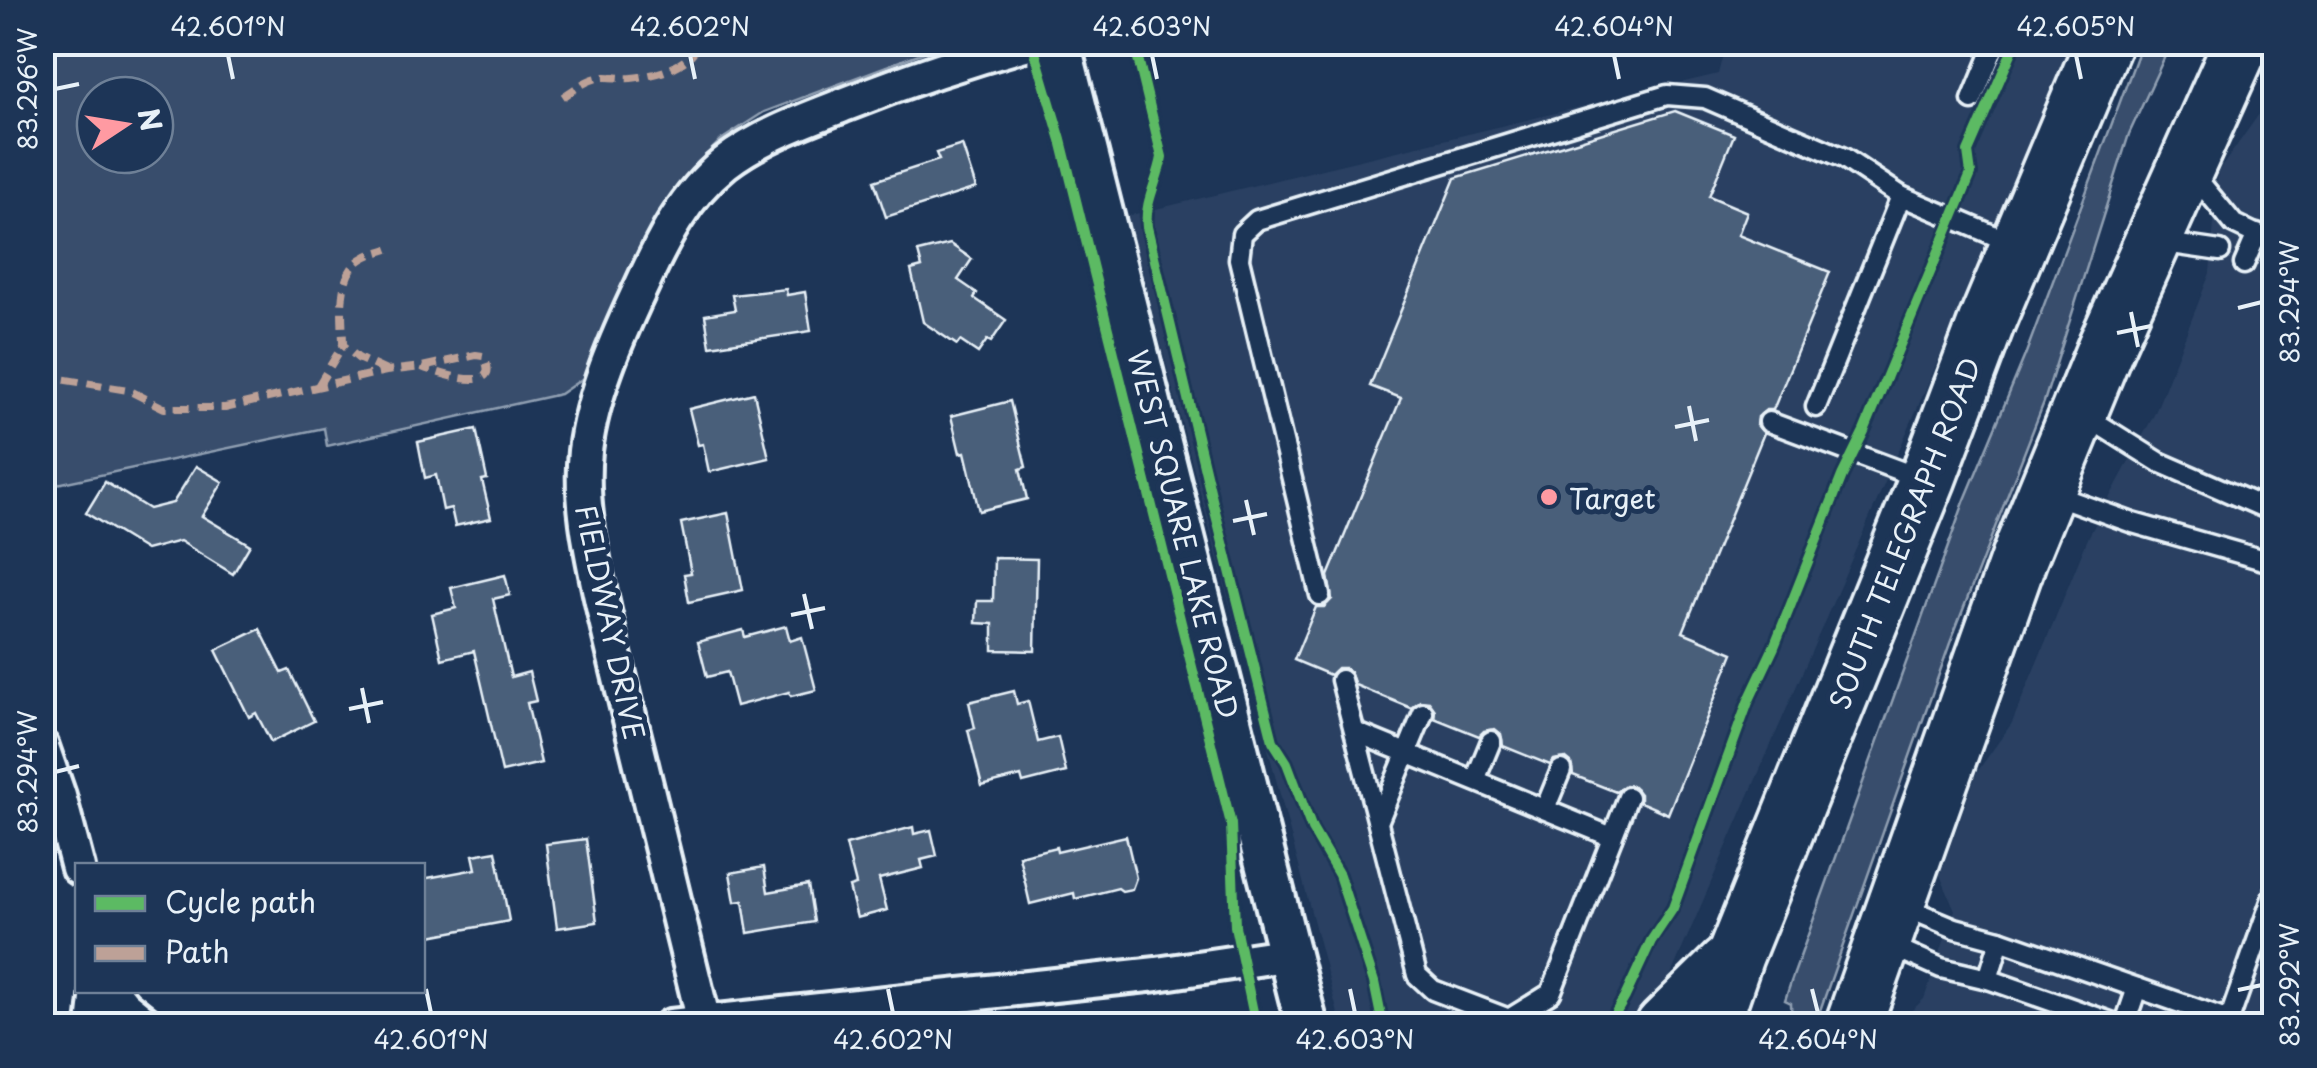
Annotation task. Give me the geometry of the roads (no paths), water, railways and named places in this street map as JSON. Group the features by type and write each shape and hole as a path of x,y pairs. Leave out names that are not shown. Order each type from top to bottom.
{"highway":[{"name":"SOUTH TELEGRAPH ROAD","path":"1711,1026 1735,956 2018,246 2104,42"},
{"path":"1852,1026 1994,626 2046,492 2242,42"},
{"path":"1664,1026 1735,956 1757,1026"}],"street":[{"name":"FIELDWAY DRIVE","path":"705,1024 587,530 583,492 585,450 604,376 663,240 693,195 726,162 811,118 958,64 1032,42"},
{"name":"WEST SQUARE LAKE ROAD","path":"1059,42 1307,1026"},
{"path":"42,747 77,863"},
{"path":"671,1026 1157,974 1291,954"},
{"path":"94,1026 98,993"},
{"path":"113,993 148,1026"}],"lane":[{"path":"1972,100 1996,42"},
{"path":"1320,596 1239,259 1242,234 1258,220 1667,95 1705,98 1844,158 1901,196 2018,246"},
{"path":"2186,166 2234,224 2274,243"},
{"path":"1816,408 1901,196"},
{"path":"2244,264 2257,234"},
{"path":"2152,242 2220,250"},
{"path":"2079,412 2159,462 2274,512"},
{"path":"1768,422 1927,480"},
{"path":"2046,492 2134,523 2274,563"},
{"path":"1342,680 1417,975 1433,990 1509,1019 1551,993 1628,797"},
{"path":"1378,822 1424,714"},
{"path":"1355,732 1612,837"},
{"path":"1476,780 1491,741"},
{"path":"1545,809 1561,770"},
{"path":"1889,922 1955,928 2000,940 2228,1023 2274,893"},
{"path":"1889,922 1941,968 1988,979 2123,1026 2136,988"},
{"path":"1988,979 2000,940"}],"place":[{"name":"Target","path":"1549,497"}]}
